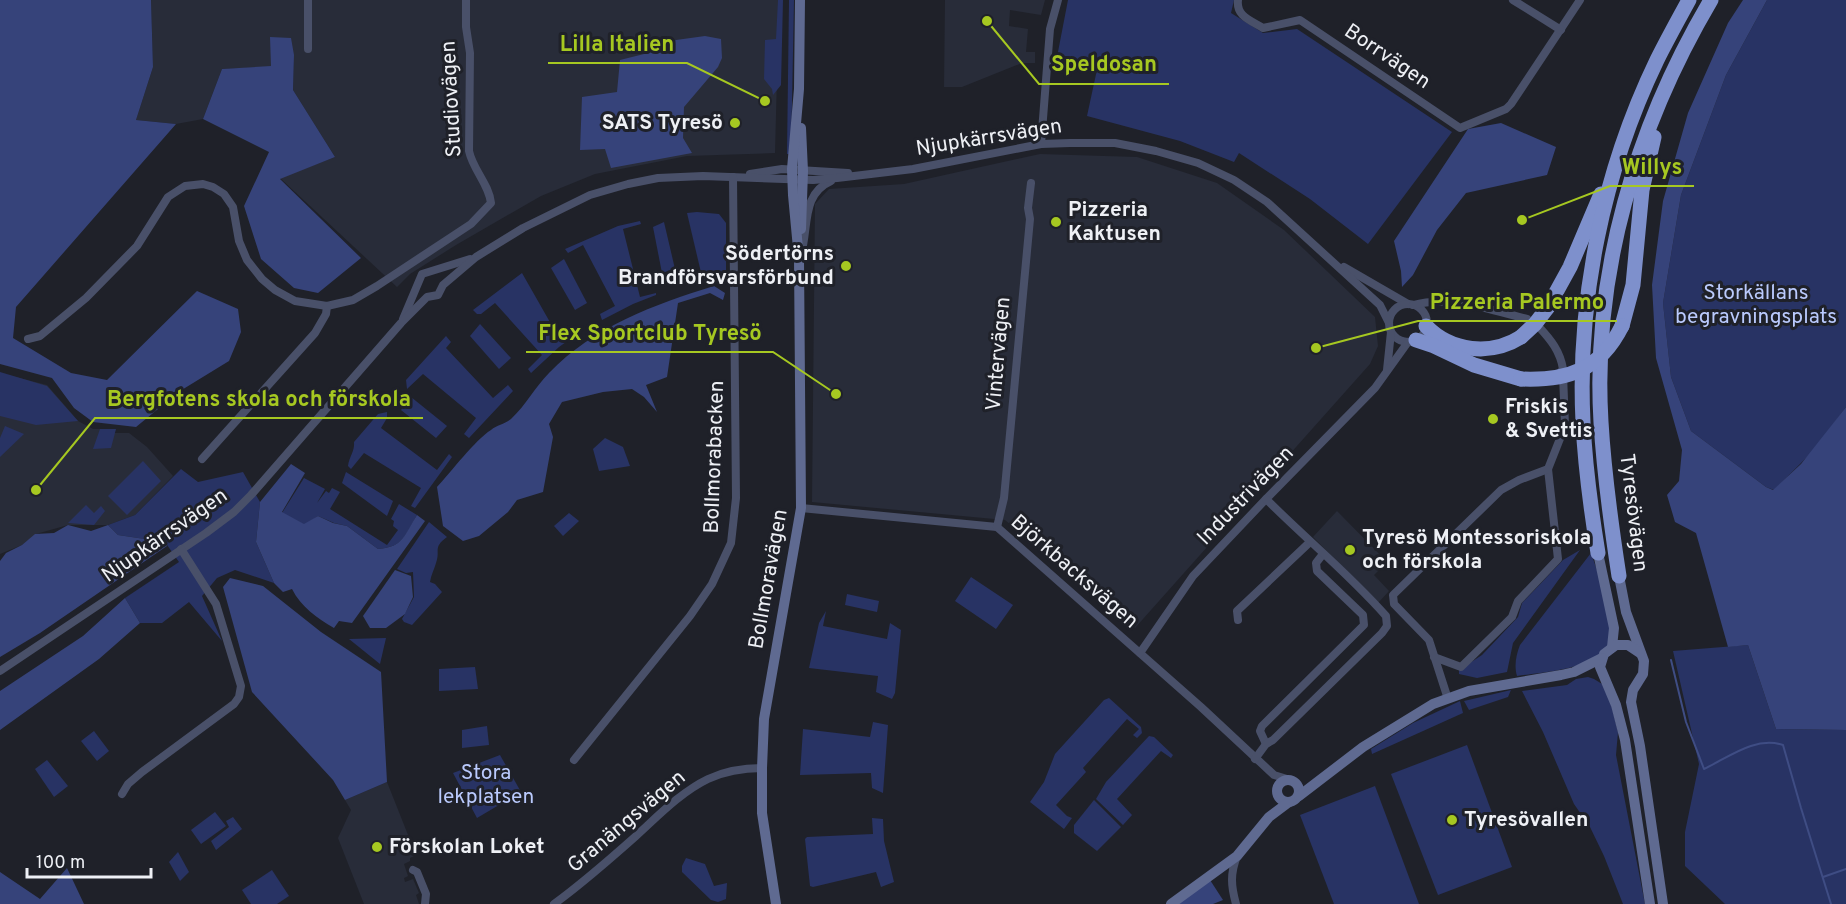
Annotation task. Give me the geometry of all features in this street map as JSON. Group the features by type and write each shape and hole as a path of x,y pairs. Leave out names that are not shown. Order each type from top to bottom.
{"highway":[{"name":"Tyresövägen","path":"1598,554 1588,485 1583,421 1584,336 1596,246 1607,195 1619,156 1657,60 1689,0"},
{"name":"Tyresövägen","path":"1619,576 1600,419 1605,299 1614,242 1649,125 1673,69 1711,0"},
{"path":"1412,341 1434,346 1474,365 1521,379 1559,378 1582,370 1602,356 1622,326 1633,285 1642,190 1673,69"},
{"path":"1426,322 1437,337 1472,349 1495,348 1521,337 1548,307 1570,267 1619,156"}],"street":[{"path":"308,0 308,49"},
{"name":"Studiovägen","path":"327,306 353,300 414,262 471,224 491,203 490,193 472,163 469,151 470,53 466,27 466,0"},
{"name":"Bollmoravägen","path":"776,904 762,813 762,768 764,719 801,508 798,175 800,0"},
{"path":"1041,144 1050,29 1058,0"},
{"name":"Borrvägen","path":"1238,0 1240,14 1263,28 1299,21 1460,128 1506,109 1561,30"},
{"path":"1514,0 1561,30 1580,0"},
{"name":"Njupkärrsvägen","path":"0,671 234,512 401,323 427,297 438,295 443,285 476,257 523,228 590,195 628,184 658,178 733,177 782,169 798,175 837,178 924,167 1041,144 1115,143 1156,151 1198,163 1234,180 1267,202 1380,305 1389,323"},
{"name":"Njupkärrsvägen","path":"798,175 868,173"},
{"name":"Bollmorabacken","path":"574,760 690,616 712,584 731,543 736,498 733,177"},
{"name":"Bollmoravägen","path":"799,259 806,238 809,202 824,184 837,178"},
{"name":"Vintervägen","path":"997,527 1004,498 1030,219 1028,208 1031,183"},
{"path":"28,339 40,336 86,297 136,246 168,197 191,184 213,187 226,197 233,207 239,241 247,260 262,279 275,290 295,301 327,306 326,314 315,333 202,459"},
{"name":"Njupkärrsvägen","path":"401,323 419,282 432,272 476,257"},
{"name":"Njupkärrsvägen","path":"1332,261 1410,304"},
{"path":"414,262 441,277 443,285"},
{"path":"414,262 421,293 427,297"},
{"path":"1387,372 1391,332 1390,315 1395,309 1425,302 1471,304 1527,319"},
{"path":"1391,332 1399,340 1412,341 1423,333 1436,302"},
{"path":"1410,304 1421,310 1426,322"},
{"path":"1434,657 1461,667 1512,617 1518,601 1558,559 1548,470 1565,426 1563,369 1555,345 1539,327"},
{"name":"Industrivägen","path":"1140,653 1193,576 1367,397 1412,341"},
{"path":"1557,377 1563,369"},
{"path":"1448,699 1429,640 1394,604 1392,599 1395,592 1501,490 1519,480 1548,470"},
{"path":"1255,759 1266,744 1273,740 1387,626 1386,616 1329,557 1323,554 1266,499"},
{"name":"Björkbacksvägen","path":"801,508 997,527 1201,707 1282,782"},
{"path":"1238,620 1237,611 1310,542"},
{"path":"122,794 128,784 142,772 234,704 239,697 241,686 216,604 181,549"},
{"path":"1266,744 1260,731 1262,726 1364,625 1363,615 1317,571 1316,563 1323,554"},
{"name":"Tyresövägen","path":"1598,554 1614,628 1612,647"},
{"name":"Tyresövägen","path":"1619,576 1626,612 1644,661 1644,670 1632,694 1632,709 1640,746 1663,904"},
{"path":"1171,904 1237,856 1269,817 1295,800 1363,747 1433,704 1469,692 1574,672 1602,657 1612,647 1628,645 1641,654"},
{"path":"1602,657 1600,667 1614,684 1630,761 1650,904"},
{"path":"1574,672 1614,684 1636,684"},
{"name":"Granängsvägen","path":"554,904 590,879 648,825 695,786 720,774 745,768 762,768"},
{"path":"1282,782 1318,780"},
{"path":"1282,782 1299,786 1299,796"},
{"path":"1282,782 1280,799 1289,802"},
{"path":"1269,817 1282,782"},
{"path":"1236,904 1231,886 1232,869 1237,856"},
{"path":"413,870 417,872 426,894 425,904"}],"shaded area":[{"path":"0,0 151,0 153,67 136,120 176,124 16,307 13,338 71,373 107,380 197,291 238,309 241,332 229,361 180,391 136,427 93,422 74,408 52,378 0,364"},
{"path":"151,0 779,0 775,153 687,156 595,174 541,196 410,274 397,287 280,178 335,157 293,90 294,55 271,67 222,69 203,119 176,124 136,120 153,67"},
{"path":"945,0 1045,0 1041,15 1010,10 1009,26 1028,29 1026,52 1035,52 1035,63 1022,63 962,87 944,87"},
{"path":"1743,0 1767,0 1726,75 1681,195 1663,303 1671,377 1691,431 1773,490 1801,464 1846,407 1846,730 1776,729 1748,645 1728,647 1696,533 1675,522 1667,495 1679,481 1682,450 1656,358 1652,285 1663,201 1688,113 1728,23"},
{"path":"705,36 721,39 722,58 718,67 684,107 683,138 692,153 611,168 605,149 580,150 582,97 617,92 620,60 656,51 676,40"},
{"path":"270,37 291,38 294,55 293,90 335,157 280,179 361,258 318,293 294,288 261,259 244,206 269,152 203,119 222,69 271,66"},
{"path":"1501,123 1556,147 1547,175 1466,193 1437,230 1413,275 1402,287 1394,241 1468,129"},
{"path":"1040,154 1137,157 1217,183 1284,230 1375,317 1378,346 1370,364 1135,628 1005,520 812,502 815,204 829,189 904,184"},
{"path":"714,286 725,293 723,300 710,293 678,303 667,377 646,385 657,412 644,397 632,389 603,392 562,402 549,424 553,437 543,492 517,500 508,512 479,536 463,541 443,526 437,487 478,441 493,428 511,419 544,378 566,357 605,330 626,319 647,309"},
{"path":"0,373 47,385 78,421 93,429 100,429 105,433 129,433 147,447 173,476 135,515 108,525 68,525 36,534 22,545 0,554"},
{"path":"291,464 305,473 282,512 304,524 318,516 347,526 378,549 398,543 417,515 425,521 352,623 339,621 334,628 310,612 292,589 283,592 274,583 256,542 260,502"},
{"name":"Tyresö Montessoriskola och förskola","path":"1337,511 1387,562 1374,575 1389,591 1378,603 1313,537"},
{"path":"68,525 91,531 108,525 118,535 165,542 167,546 40,633 0,657 0,561 6,553 22,545 35,534 54,533"},
{"path":"395,570 411,576 413,597 405,614 386,628 370,628 363,616"},
{"path":"230,578 263,586 321,632 381,672 387,782 345,800 333,780 252,692 223,587"},
{"path":"125,598 140,623 99,659 0,730 0,691 83,636"},
{"name":"Förskolan Loket","path":"387,782 416,855 404,864 408,876 404,878 405,882 413,879 419,893 416,895 419,904 364,904 338,838 351,810 345,800"},
{"path":"67,868 84,904 0,904 0,872 40,899"},
{"path":"1210,880 1223,900 1213,904 1178,904"}],"green space":[{"path":"778,0 783,0 781,85 773,95 772,89 764,79 765,40 776,39"},
{"path":"789,0 794,0 791,154 787,154"},
{"path":"1068,0 1234,0 1231,13 1263,33 1297,29 1452,132 1368,244 1310,199 1239,153 1234,162 1180,141 1087,116 1098,65 1057,57"},
{"name":"Storkällans begravningsplats","path":"1767,0 1846,0 1846,407 1813,451 1774,490 1766,487 1691,431 1671,377 1663,303 1681,195 1726,75"},
{"path":"687,213 719,214 726,223 726,276 703,281"},
{"path":"640,221 641,224 623,229 640,297 656,293 656,295 602,320 600,314 615,306 583,245 568,253 565,249 618,226"},
{"path":"664,222 675,269 662,273 653,227"},
{"path":"564,259 587,303 575,310 551,268"},
{"path":"522,273 559,338 578,328 580,332 559,347 531,373 528,369 542,355 495,303 481,314 473,310"},
{"path":"480,324 511,358 499,369 470,336"},
{"path":"446,336 451,342 446,348 493,398 508,385 513,391 469,438 464,434 476,418 423,374 407,389 406,380"},
{"path":"0,372 47,386 78,421 36,425 0,416"},
{"path":"411,397 447,426 436,438 401,410"},
{"path":"387,412 387,418 381,428 437,470 449,454 452,457 415,508 411,506 421,488 364,453 351,469 348,466 354,442 378,414"},
{"path":"5,426 24,434 0,457 0,438"},
{"path":"100,429 116,429 111,448 93,449"},
{"path":"605,438 623,447 630,466 599,471 593,449"},
{"path":"143,461 161,481 127,515 108,496"},
{"path":"181,469 198,482 243,472 260,502 256,542 274,583 235,570 217,578 202,596 222,641 189,602 162,623 140,623 125,598 179,562 165,542 118,535 108,525 135,515"},
{"path":"346,472 393,501 387,516 342,483"},
{"path":"304,478 325,489 317,503 326,491 329,493 332,488 340,492 330,509 387,545 398,530 393,526 394,521 391,519 399,504 417,515 399,543 378,549 347,526 318,516 305,525 282,513"},
{"path":"86,505 94,513 101,506 105,511 94,525 68,523"},
{"path":"569,513 579,521 563,536 554,526"},
{"path":"429,522 447,537 438,547 430,582 442,592 412,625 402,619 414,597 413,572 406,573 397,569"},
{"path":"1580,550 1513,643 1507,672 1477,678 1459,674 1459,670 1482,655 1518,617 1522,603 1563,560"},
{"path":"1591,553 1605,593 1613,639 1600,654 1581,664 1560,670 1517,676 1516,660 1520,645"},
{"path":"971,577 1013,605 996,629 955,601"},
{"path":"847,594 879,601 877,612 845,605"},
{"path":"826,611 823,626 887,639 890,623 901,630 895,693 892,699 876,692 878,676 809,668 819,623"},
{"path":"386,638 380,664 349,639"},
{"path":"1748,645 1776,729 1846,730 1846,904 1725,904 1685,866 1685,832 1699,764 1673,651"},
{"path":"475,667 478,689 439,691 439,669"},
{"path":"1588,677 1607,687 1618,732 1616,755 1645,904 1623,904 1604,856 1590,827 1574,804 1543,732 1522,691 1567,685 1576,679"},
{"path":"1511,690 1508,697 1469,710 1464,701"},
{"path":"1109,698 1141,727 1142,733 1137,738 1133,735 1139,729 1127,719 1083,768 1086,772 1056,805 1072,818 1064,829 1030,802 1044,782 1055,754 1104,700"},
{"path":"1460,701 1463,713 1372,754 1371,749 1413,723"},
{"path":"873,722 888,725 883,793 872,788 871,773 800,775 803,729 870,737"},
{"path":"487,726 489,745 462,748 462,730"},
{"path":"94,731 109,751 97,761 81,741"},
{"path":"1149,736 1154,737 1173,755 1171,758 1161,751 1117,799 1132,815 1123,825 1096,799 1106,782"},
{"name":"Tyresövallen","path":"1467,745 1512,867 1438,895 1391,774"},
{"name":"Stora lekplatsen","path":"500,755 521,792 477,818 453,773"},
{"path":"47,760 68,786 54,797 35,769"},
{"path":"1375,786 1419,904 1334,904 1300,815"},
{"path":"1094,800 1121,827 1097,851 1074,833 1074,825"},
{"path":"215,812 226,826 201,844 191,830"},
{"path":"233,817 242,829 216,850 211,841 229,827 226,821"},
{"path":"872,818 883,819 884,841 894,882 881,887 876,872 810,886 805,839 807,837 873,834"},
{"path":"178,852 189,872 180,881 169,862"},
{"path":"686,858 705,864 714,886 727,883 726,899 718,902 711,900 682,872"},
{"path":"272,870 289,896 277,904 251,904 242,890"}],"waterway":[{"path":"1671,660 1686,722 1704,769 1752,745 1762,743 1783,745 1831,904"},
{"path":"1823,877 1846,869"}],"place":[{"name":"Speldosan","path":"987,21"},
{"name":"Lilla Italien","path":"765,101"},
{"name":"SATS Tyresö","path":"735,123"},
{"name":"Willys","path":"1522,220"},
{"name":"Pizzeria Kaktusen","path":"1056,222"},
{"name":"Södertörns Brandförsvarsförbund","path":"846,266"},
{"name":"Pizzeria Palermo","path":"1316,348"},
{"name":"Flex Sportclub Tyresö","path":"836,394"},
{"name":"Friskis & Svettis","path":"1493,419"},
{"name":"Bergfotens skola och förskola","path":"36,490"},
{"name":"Tyresö Montessoriskola och förskola","path":"1350,550"},
{"name":"Tyresövallen","path":"1452,820"},
{"name":"Förskolan Loket","path":"377,847"}]}
